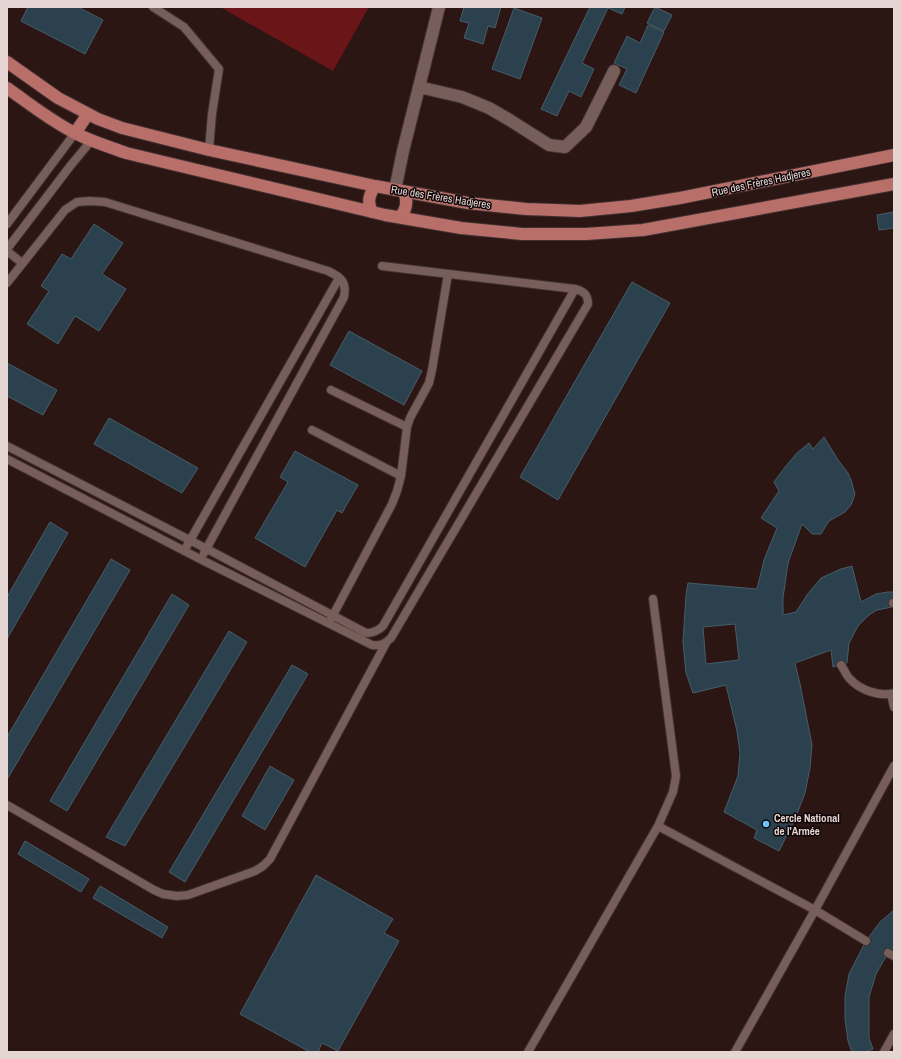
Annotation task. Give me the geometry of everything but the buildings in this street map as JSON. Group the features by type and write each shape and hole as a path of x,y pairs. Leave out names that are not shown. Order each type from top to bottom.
{"main road":[{"name":"Rue des Frères Hadjeres","path":"7,62 58,98 98,119 122,128 209,150 375,186 468,203 526,209 580,211 631,206 680,198 894,155"},
{"path":"7,88 45,115 75,133 126,153 372,212 461,228 522,234 586,234 643,230 894,184"},
{"path":"75,133 88,114"},
{"path":"372,212 369,198 375,186"},
{"path":"399,191 407,200 404,213 400,217"}],"street":[{"path":"399,191 419,86 439,7"},
{"path":"419,86 462,97 489,108 549,144 565,147 586,127 614,71"}],"lane":[{"path":"154,7 184,27 219,69 212,114 209,150"},
{"path":"7,224 75,133"},
{"path":"22,263 7,250 91,140"},
{"path":"7,283 65,210 77,202 90,201 105,202 313,266 328,271 344,283 346,289 344,297 207,549 200,559"},
{"path":"7,805 163,894 177,896 188,895 255,871 270,859 386,643 391,638 588,304 586,294 581,290 576,289 382,266"},
{"path":"328,624 392,504 397,491 401,476 407,427 428,383 432,370 448,274"},
{"path":"184,551 339,278"},
{"path":"7,446 191,540 366,633 373,633 383,626 576,289"},
{"path":"331,390 407,427"},
{"path":"312,430 401,476"},
{"path":"7,458 184,551 328,624 372,645 379,646 386,643"},
{"path":"528,1052 658,826 673,792 676,776 653,599"},
{"path":"841,665 849,678 861,688 876,693 893,693 894,707"},
{"path":"735,1052 894,766"},
{"path":"658,826 815,910 866,941"},
{"path":"884,1052 894,1034"}],"shaded area":[{"path":"220,7 369,7 333,71"}],"place":[{"name":"Cercle National de l'Armée","path":"766,824"}]}
